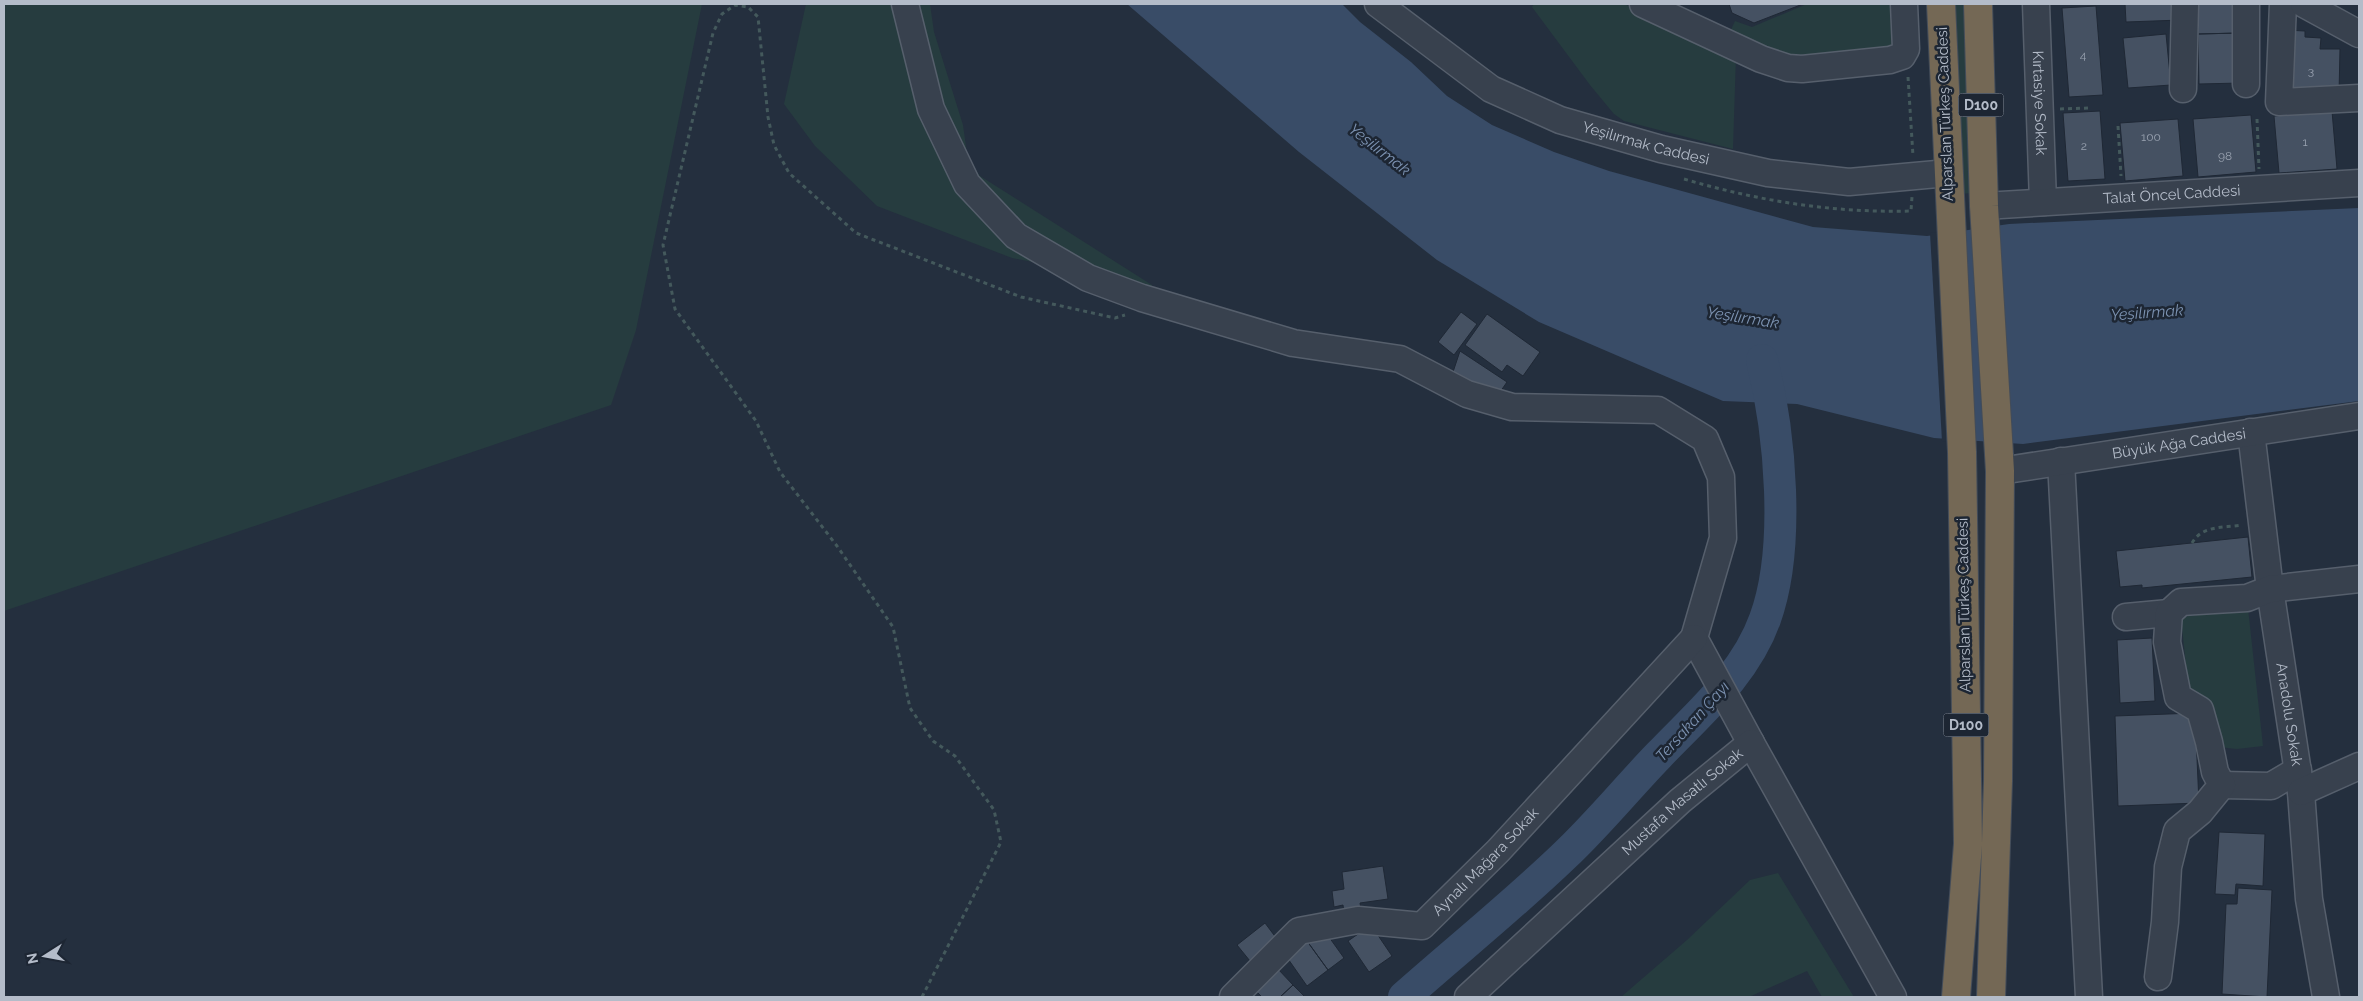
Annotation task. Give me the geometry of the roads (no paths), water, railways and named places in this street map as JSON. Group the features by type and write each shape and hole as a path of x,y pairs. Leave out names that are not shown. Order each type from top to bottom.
{"highway":[{"name":"Alparslan Türkeş Caddesi","path":"1940,4 1962,452 1968,844 1956,997"},
{"name":"D100","path":"1978,4 1985,214 2000,462 1998,780 1991,997"}],"street":[{"path":"905,4 931,109 967,184 1016,236 1088,278 1142,298 1293,343 1400,359 1467,394 1512,406 1658,410 1705,439 1721,476 1723,538 1700,649 1751,743"},
{"name":"Yeşilırmak Caddesi","path":"1378,4 1491,89 1560,120 1661,149 1768,173 1849,182 1948,173"},
{"path":"1643,4 1761,59 1788,68 1802,69 1890,60 1902,56 1906,49 1904,4"},
{"name":"Kırtasiye Sokak","path":"2036,4 2043,202"},
{"path":"2183,89 2185,4"},
{"path":"2246,4 2246,84"},
{"path":"2283,4 2279,102 2359,98"},
{"path":"2304,4 2359,34"},
{"name":"Talat Öncel Caddesi","path":"1985,214 2043,202 2359,183"},
{"name":"Büyük Ağa Caddesi","path":"2000,462 2061,461 2359,416"},
{"name":"Anadolu Sokak","path":"2251,432 2270,589 2300,781 2309,899 2326,997"},
{"path":"2061,461 2089,997"},
{"path":"2126,617 2169,613 2181,602 2247,598 2270,589 2359,579"},
{"path":"2169,613 2167,642 2178,697 2200,710 2215,772 2222,785"},
{"name":"Aynalı Mağara Sokak","path":"1233,997 1299,931 1358,920 1422,926 1700,649"},
{"name":"Mustafa Masatlı Sokak","path":"1468,997 1680,801 1751,743 1893,997"},
{"path":"2222,785 2272,786 2359,766"},
{"path":"2158,977 2165,922 2168,867 2177,831 2200,812 2222,785"}],"water":[{"name":"Yeşilırmak","path":"1127,4 1342,4 1360,22 1411,62 1447,96 1492,125 1554,152 1609,171 1813,227 1927,236 2009,224 2359,208 2359,401 2023,444 1934,438 1797,404 1723,401 1539,322 1437,260 1299,152"}],"waterway":[{"name":"Tersakan Çayı","path":"1404,997 1525,892 1577,844 1720,692 1746,658 1765,619 1773,590 1778,558 1780,525 1778,455 1774,421 1762,360"}]}
